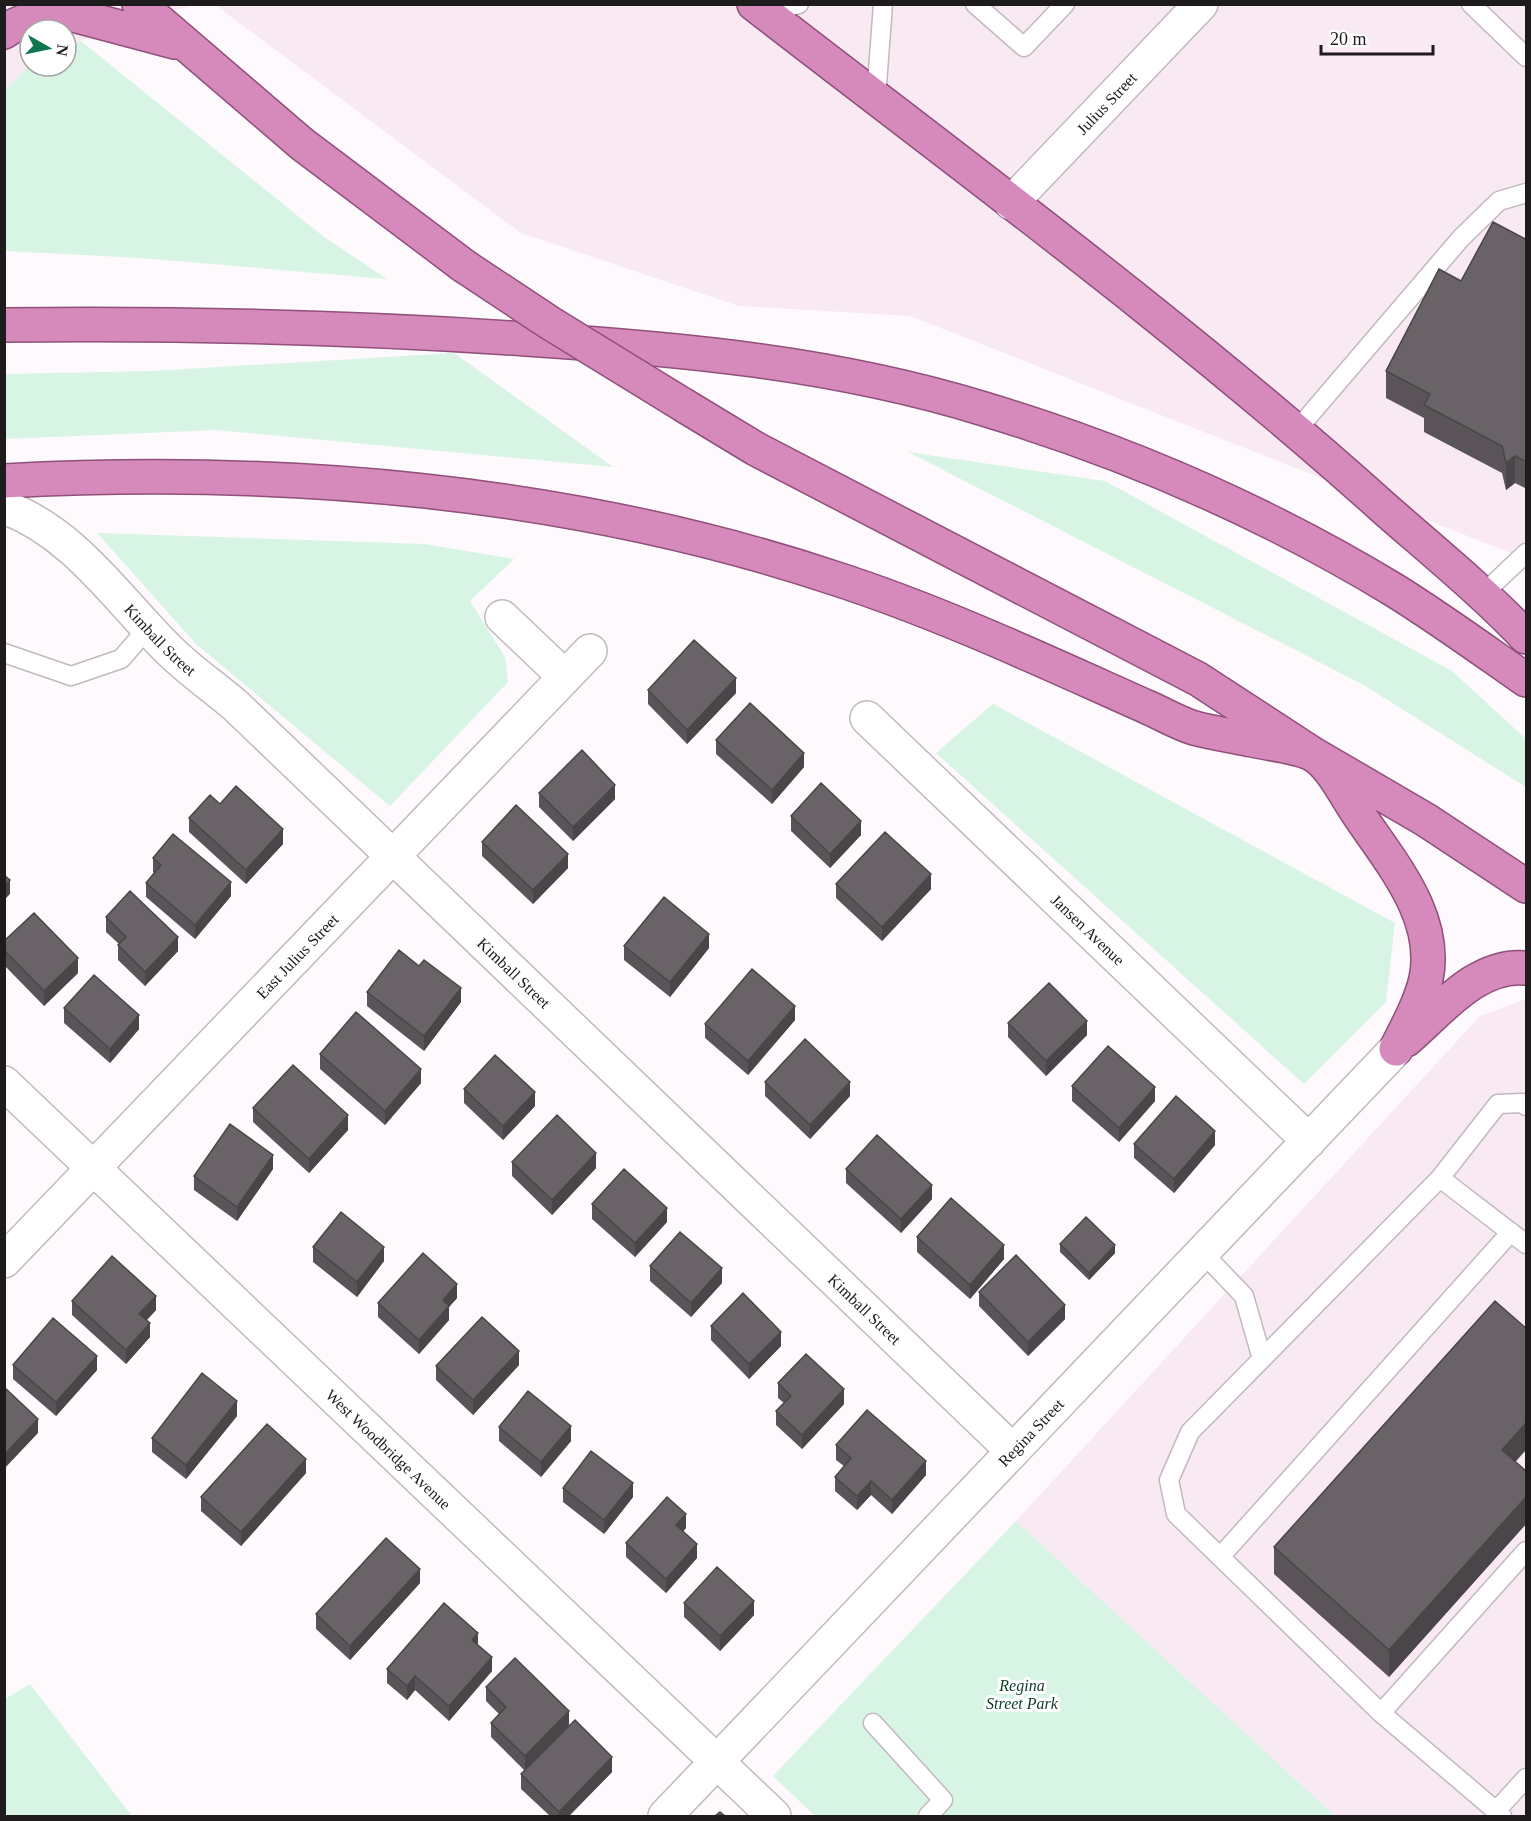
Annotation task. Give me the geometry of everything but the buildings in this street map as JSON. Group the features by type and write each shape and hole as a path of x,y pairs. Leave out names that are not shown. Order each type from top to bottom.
{"highway":[{"path":"139,4 347,180 464,266 550,323 756,449 1198,679 1313,754 1426,820 1527,886"},
{"path":"759,8 1138,301 1296,431 1484,593 1527,636"},
{"path":"4,32 28,20 52,14 70,14 184,44"},
{"path":"4,325 308,328 647,347 786,363 913,389 1050,430 1173,477 1234,505 1395,591 1527,680"},
{"path":"4,481 186,478 373,487 493,500 669,532 775,560 874,591 962,625 1192,727 1313,754 1331,773 1407,887 1423,923 1428,942 1425,982 1419,1002 1396,1049"},
{"path":"1396,1049 1473,982 1489,972 1527,968"}],"street":[{"name":"Julius Street","path":"1011,203 1201,4"},
{"name":"Kimball Street","path":"4,507 35,522 65,542 189,668 236,706 1013,1451"},
{"path":"502,617 565,677"},
{"name":"East Julius Street","path":"4,1261 590,651"},
{"name":"Jansen Avenue","path":"867,718 1309,1141"},
{"name":"Regina Street","path":"665,1816 1396,1049"},
{"name":"West Woodbridge Avenue","path":"4,1083 774,1816"}],"lane":[{"path":"759,8 799,4"},
{"path":"876,98 883,4"},
{"path":"975,4 1024,47 1065,4"},
{"path":"1471,4 1527,57"},
{"path":"1296,431 1461,238 1499,201 1527,193"},
{"path":"1484,593 1527,553"},
{"path":"4,653 71,676 121,659 148,628"},
{"path":"1527,1106 1522,1103 1498,1104 1440,1178 1190,1432 1169,1480 1176,1514 1381,1713 1499,1814 1527,1778"},
{"path":"1440,1178 1527,1244"},
{"path":"1220,1557 1511,1232"},
{"path":"1202,1252 1244,1296 1262,1359"},
{"path":"1381,1713 1527,1551"},
{"path":"873,1723 944,1800 928,1816"}],"shaded area":[{"path":"5,5 192,5 78,41 78,18 18,18 18,77 5,90"},
{"path":"215,5 1526,5 1526,559 910,316 739,306 521,233"},
{"path":"1526,999 1526,1816 1335,1816 1016,1521 1480,1016"}],"green space":[{"path":"81,41 324,237 387,279 141,258 5,251 5,90 18,77 78,78 78,42"},
{"path":"454,353 613,467 216,430 5,439 5,374 152,371"},
{"path":"908,452 1105,481 1452,671 1526,739 1526,787 1362,684"},
{"path":"97,533 424,544 514,559 470,601 505,657 508,682 390,806 196,644"},
{"path":"993,704 1395,923 1386,1002 1304,1084 936,753"},
{"name":"Regina Street Park","path":"1016,1521 1335,1816 815,1816 773,1776"},
{"path":"30,1684 132,1816 5,1816 5,1699"}]}
